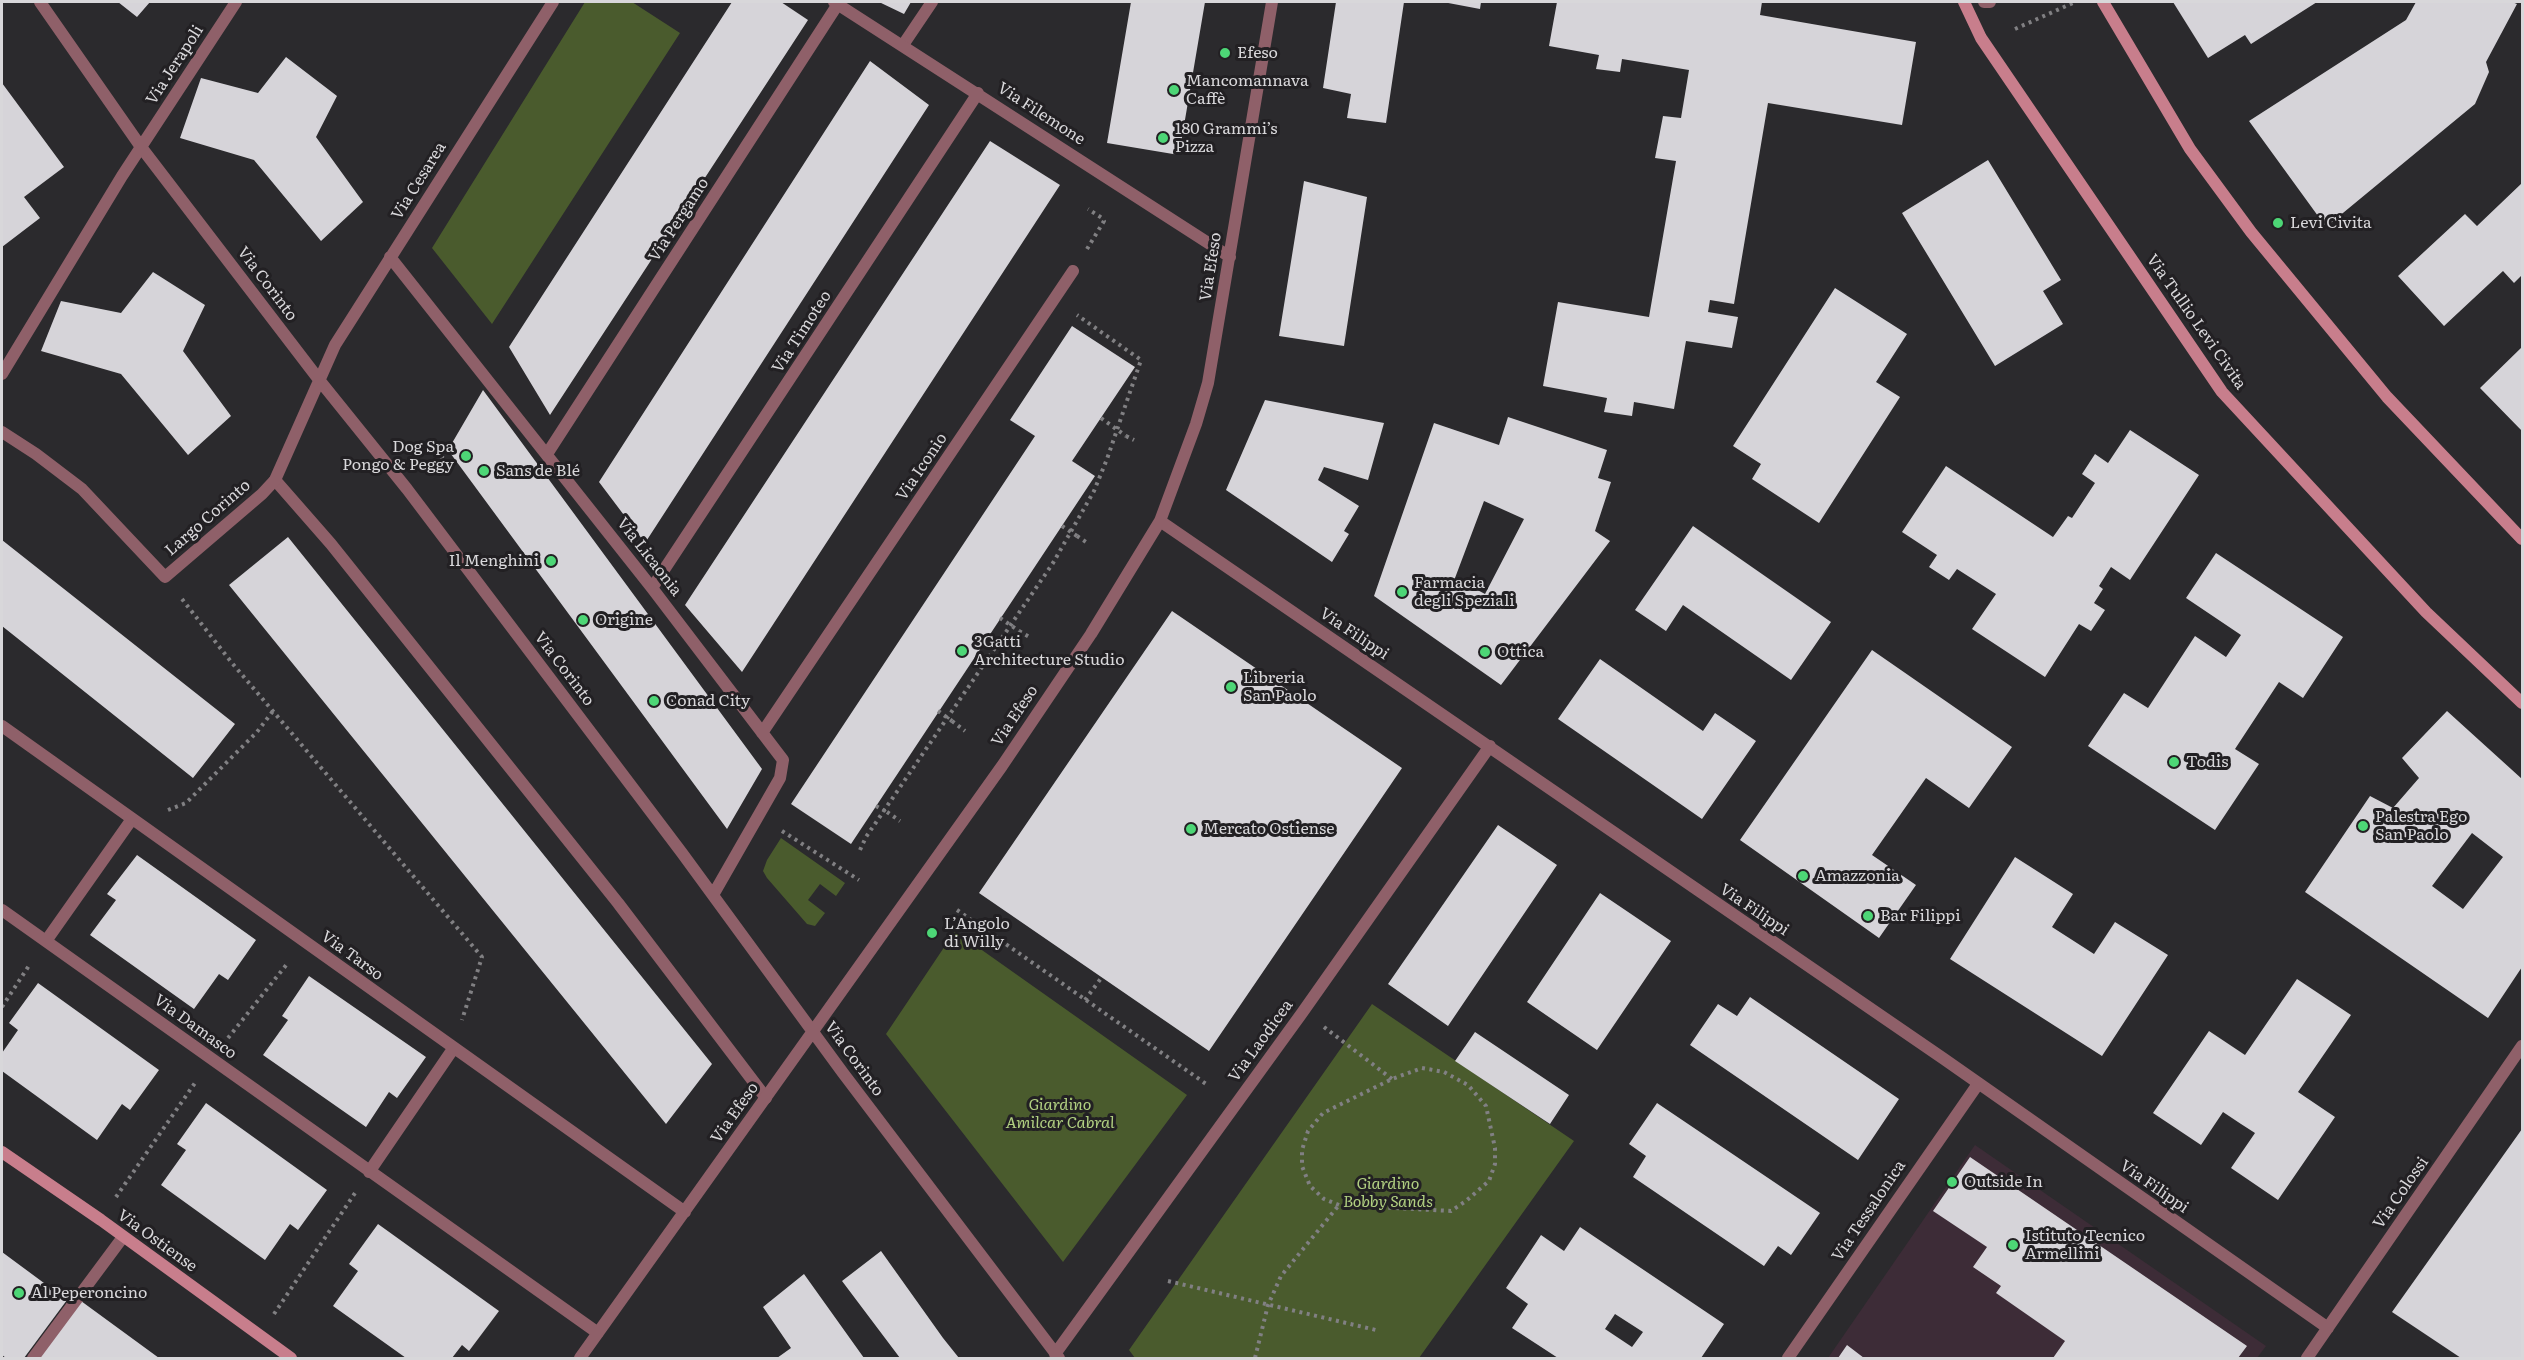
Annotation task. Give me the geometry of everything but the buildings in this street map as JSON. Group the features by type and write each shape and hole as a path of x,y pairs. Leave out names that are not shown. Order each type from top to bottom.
{"street":[{"name":"Via Corinto","path":"40,2 141,147 320,381 407,489 713,895 1015,1304 1057,1356"},
{"name":"Via Jerapoli","path":"141,147 236,2"},
{"name":"Via Cesarea","path":"320,381 334,345 553,2"},
{"path":"903,45 932,2"},
{"name":"Via Efeso","path":"580,1359 1002,766 1091,634 1160,521 1196,424 1208,383 1272,2"},
{"name":"Via Tullio Levi Civita","path":"1964,2 1981,38 2222,392 2426,612 2523,703"},
{"path":"1984,2 1990,2"},
{"path":"2103,2 2190,149 2251,232 2387,396 2523,539"},
{"name":"Via Filemone","path":"836,3 1230,257"},
{"name":"Via Pergamo","path":"547,454 836,3"},
{"name":"Via Timoteo","path":"652,588 978,93"},
{"path":"2,374 141,147"},
{"name":"Via Licaonia","path":"390,257 652,588 783,760 780,778 713,895"},
{"name":"Via Iconio","path":"762,733 1072,271"},
{"name":"Largo Corinto","path":"2,432 36,454 82,489 165,577 262,494 274,480 320,381"},
{"path":"274,480 331,544 611,894 766,1098"},
{"name":"Via Filippi","path":"1160,521 1490,746 2328,1328"},
{"name":"Via Tarso","path":"2,726 685,1212"},
{"name":"Via Laodicea","path":"1057,1356 1490,746"},
{"path":"46,940 132,819"},
{"name":"Via Damasco","path":"2,910 598,1333"},
{"name":"Via Colossi","path":"2307,1359 2523,1046"},
{"path":"369,1172 453,1049"},
{"name":"Via Tessalonica","path":"1788,1359 1978,1084"},
{"name":"Via Ostiense","path":"2,1152 101,1220 291,1359"},
{"path":"33,1359 123,1237"}],"path":[{"path":"2015,29 2075,2"},
{"path":"1072,271 1104,221 1088,209"},
{"path":"860,850 866,837 1053,563 1094,491 1131,393 1141,360 1054,300"},
{"path":"1101,418 1134,440"},
{"path":"440,465 443,453"},
{"path":"1062,526 1089,544"},
{"path":"189,609 482,957 453,1049"},
{"path":"1000,618 1031,638"},
{"path":"166,811 186,803 257,732 273,711"},
{"path":"938,711 965,730"},
{"path":"876,806 900,821"},
{"path":"758,816 859,880"},
{"path":"957,910 1209,1086"},
{"path":"2,1007 46,940"},
{"path":"101,1220 212,1059 304,942"},
{"path":"1085,1000 1102,977"},
{"path":"1302,1013 1340,1037 1392,1079"},
{"path":"1422,1068 1444,1072 1468,1085 1486,1106 1495,1148 1495,1164 1489,1181 1466,1201 1451,1211 1339,1205 1324,1199 1310,1186 1302,1166 1302,1150 1308,1131 1323,1113 1392,1079 1422,1068"},
{"path":"260,1335 369,1172"},
{"path":"1255,1359 1268,1305 1281,1276 1339,1205"},
{"path":"1168,1281 1376,1330"}],"shaded area":[{"name":"Istituto Tecnico Armellini","path":"1975,1145 2266,1346 2257,1358 1828,1358"}],"green space":[{"path":"585,2 632,2 680,33 492,324 432,248"},
{"path":"781,838 845,883 836,896 820,884 808,900 825,913 815,926 807,924 763,871"},
{"name":"Giardino Amilcar Cabral","path":"955,931 1187,1095 1063,1262 886,1034"},
{"name":"Giardino Bobby Sands","path":"1372,1004 1574,1141 1419,1358 1135,1358 1129,1350"}],"place":[{"name":"Efeso","path":"1225,53"},
{"name":"Mancomannava Caffè","path":"1174,90"},
{"name":"180 Grammi’s Pizza","path":"1163,138"},
{"name":"Levi Civita","path":"2278,223"},
{"name":"Dog Spa Pongo & Peggy","path":"466,456"},
{"name":"Sans de Blé","path":"484,471"},
{"name":"Il Menghini","path":"551,561"},
{"name":"Farmacia degli Speziali","path":"1402,592"},
{"name":"Origine","path":"583,620"},
{"name":"3Gatti Architecture Studio","path":"962,651"},
{"name":"Ottica","path":"1485,652"},
{"name":"Libreria San Paolo","path":"1231,687"},
{"name":"Conad City","path":"654,701"},
{"name":"Todis","path":"2174,762"},
{"name":"Palestra Ego San Paolo","path":"2363,826"},
{"name":"Mercato Ostiense","path":"1191,829"},
{"name":"Amazzonia","path":"1803,876"},
{"name":"Bar Filippi","path":"1868,916"},
{"name":"L’Angolo di Willy","path":"932,933"},
{"name":"Outside In","path":"1952,1182"},
{"name":"Istituto Tecnico Armellini","path":"2013,1245"},
{"name":"Al Peperoncino","path":"19,1293"}]}
